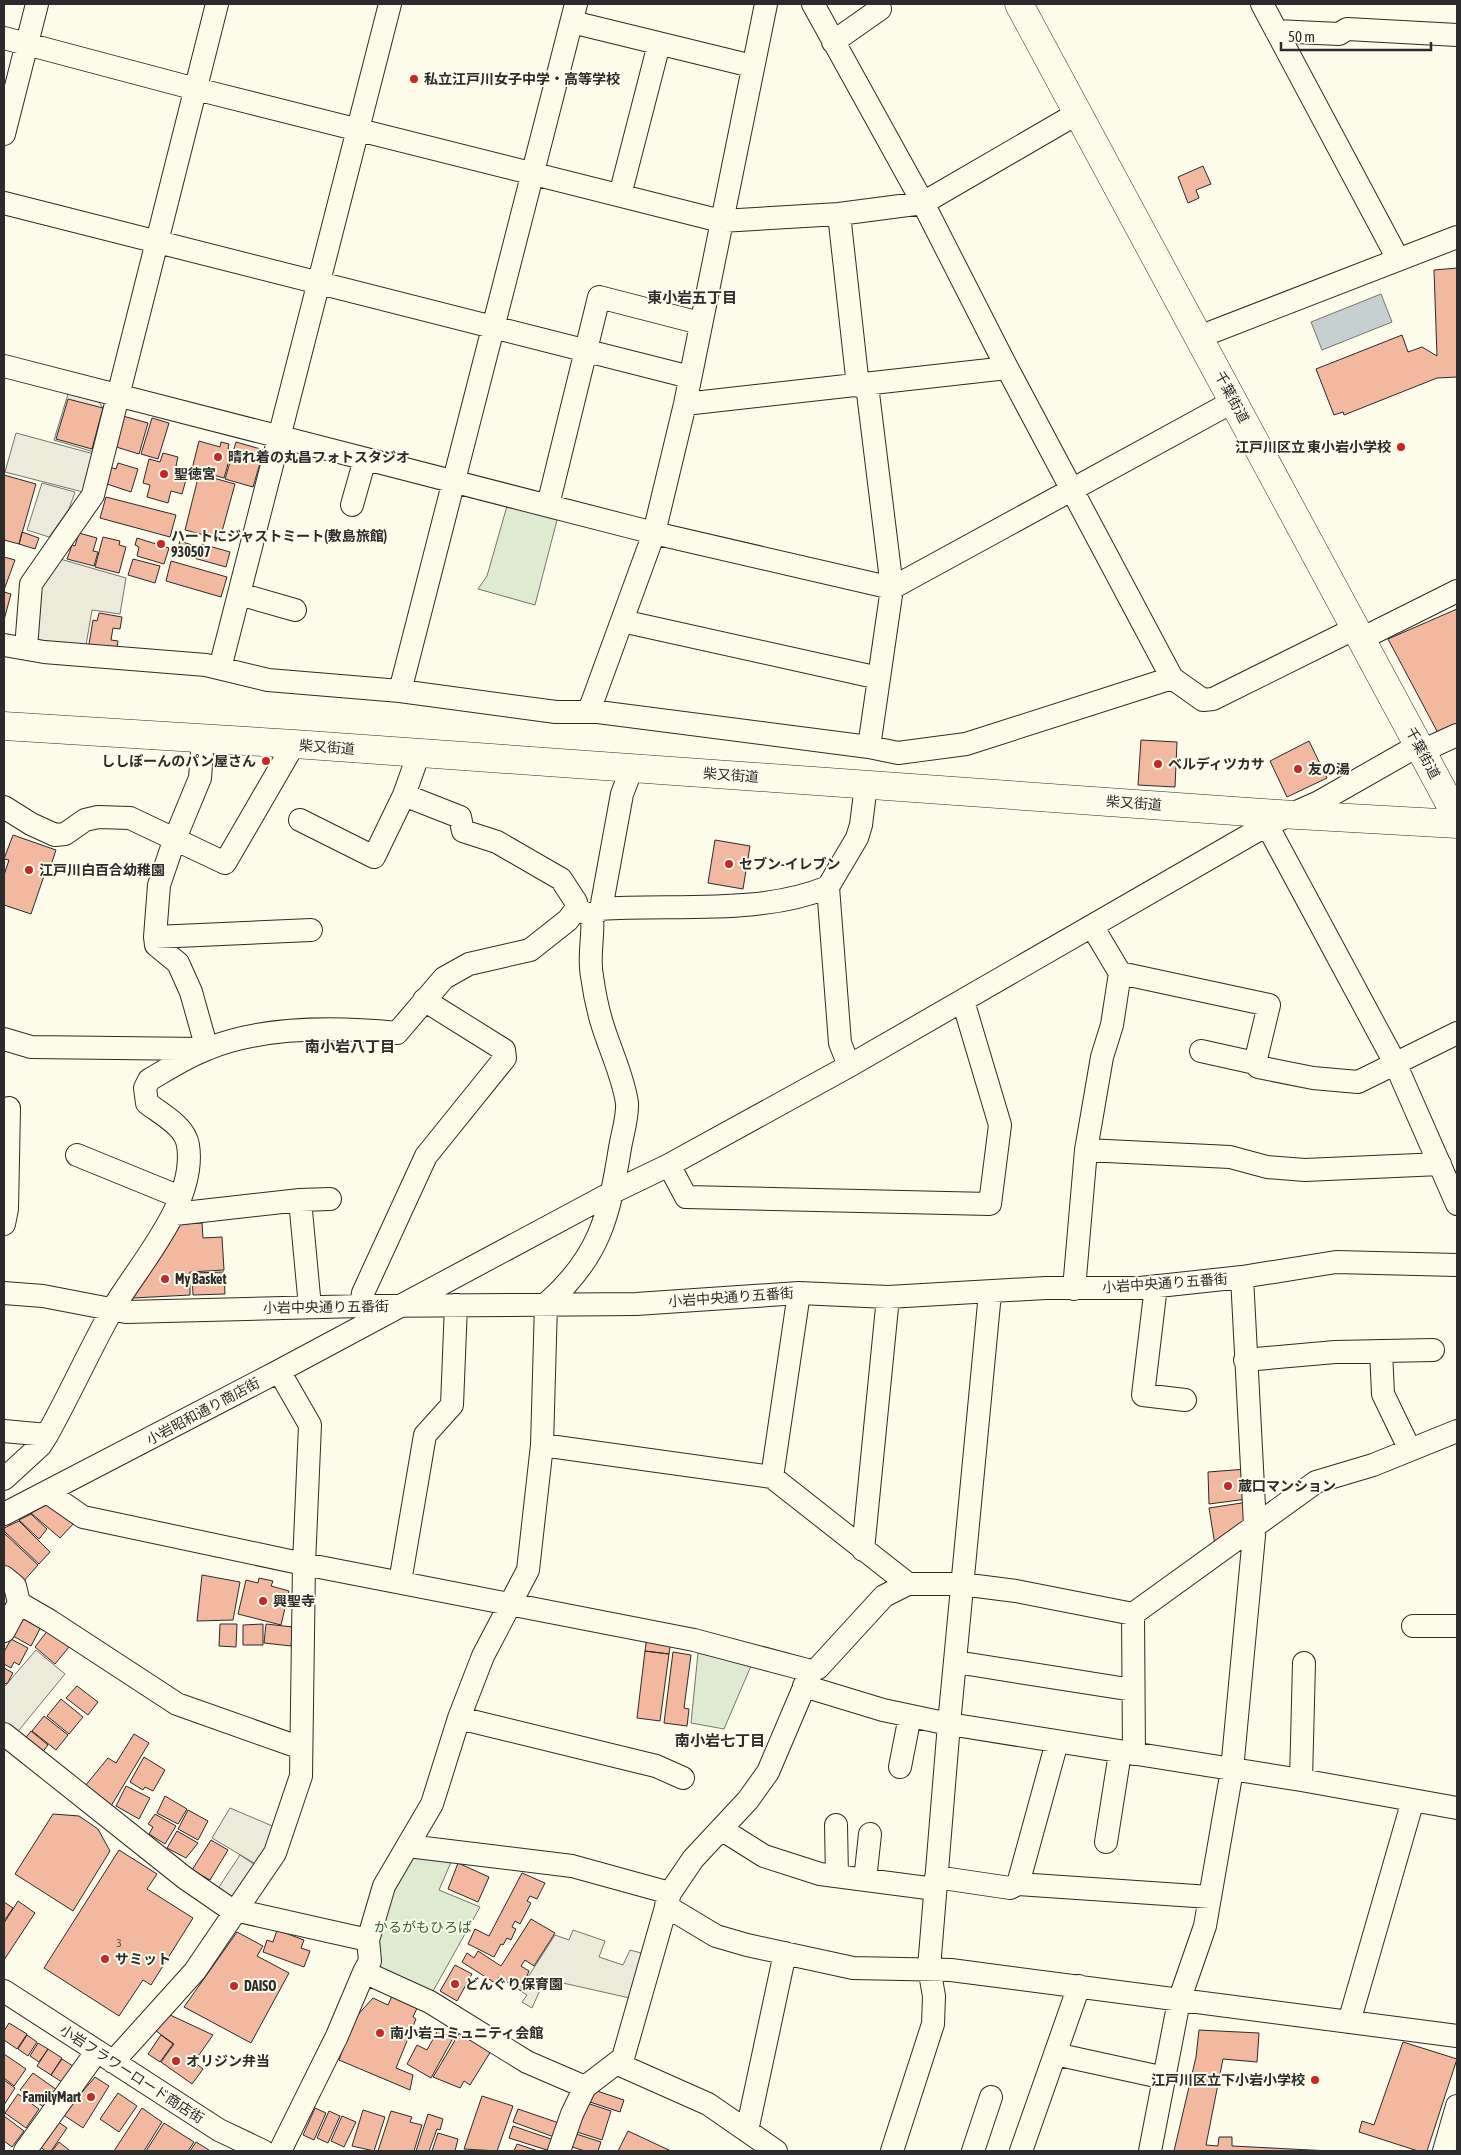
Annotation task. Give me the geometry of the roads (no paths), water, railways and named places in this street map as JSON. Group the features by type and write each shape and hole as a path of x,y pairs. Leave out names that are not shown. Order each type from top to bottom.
{"main road":[{"name":"千葉街道","path":"1019,4 1457,817"},
{"name":"柴又街道","path":"4,726 294,744 866,785 1457,824"}],"street":[{"path":"4,134 37,4"},
{"path":"26,648 31,584 93,495 155,241 217,4"},
{"path":"220,668 390,4"},
{"path":"589,711 654,532 685,404 766,4"},
{"path":"812,4 923,203 1007,368 1074,490 1172,678 1204,700 1213,699 1358,633 1457,591"},
{"path":"1262,4 1398,259"},
{"path":"833,42 880,9"},
{"path":"400,691 574,13 659,44 752,66"},
{"path":"1276,31 1339,34 1347,29 1457,35"},
{"path":"4,38 196,89 721,221 839,214 923,203 1078,113"},
{"path":"620,195 659,44"},
{"path":"4,203 494,326 586,352 690,376"},
{"path":"839,214 892,588 869,747"},
{"path":"1199,337 1457,237"},
{"path":"548,505 599,297 700,323"},
{"path":"4,366 654,532 892,588 1234,401"},
{"path":"685,404 862,386 1007,368"},
{"path":"352,506 365,459"},
{"path":"239,594 295,610"},
{"path":"622,621 879,678"},
{"path":"4,645 220,668 268,680 400,691 556,712 589,711 869,747 898,754 966,744 1172,678"},
{"name":"小岩昭和通り商店街","path":"4,1514 279,1371 613,1192 669,1165 848,1066 1267,825 1319,802 1420,748 1457,735"},
{"path":"203,738 200,778 174,841 159,885 155,938 156,945 178,963 190,992 207,1049"},
{"path":"4,807 31,824 55,835 65,834 85,820 98,817 130,818 174,841 225,864 294,744"},
{"path":"300,820 374,857 404,795 419,754"},
{"path":"280,2151 337,2036 370,1961 368,1940 384,1886 432,1804 459,1718 483,1656 528,1570 542,1445 546,1304 568,1285 594,1248 604,1227 613,1192 627,1104 609,1040 601,1022 591,974 590,911 622,794 632,768"},
{"path":"848,1066 840,1043 828,887 857,838 861,825 866,785"},
{"path":"404,795 460,817 463,831 497,842 561,879 576,902 590,911"},
{"path":"1267,825 1395,1063 1457,1204"},
{"path":"4,1479 40,1446 47,1435 112,1311 177,1206 189,1160 188,1143 180,1128 147,1103 145,1088 149,1080 207,1049 256,1035 349,1028 396,1033 444,978 469,964 530,950 568,920 590,911 734,906 812,894 828,887"},
{"path":"1074,1289 1086,1150 1102,1057 1112,1025 1120,972 1092,926"},
{"path":"155,938 311,930"},
{"path":"1120,972 1269,1005 1255,1062 1258,1067 1313,1078 1358,1082 1457,1034"},
{"path":"361,1306 363,1293 426,1156 505,1058 504,1050 424,1000"},
{"path":"669,1165 686,1197 990,1204 1000,1125 962,1001"},
{"path":"4,1039 31,1047 207,1049"},
{"path":"1201,1051 1255,1062"},
{"path":"4,1224 7,1209 9,1108"},
{"path":"1086,1150 1230,1156 1267,1167 1305,1170 1440,1164"},
{"path":"77,1155 177,1206 330,1199"},
{"path":"300,1200 310,1307"},
{"name":"小岩中央通り五番街","path":"4,1293 43,1296 112,1311 361,1306 636,1304 799,1293 888,1297 1156,1286 1242,1277 1336,1262 1457,1265"},
{"path":"1150,2151 1180,2001 1204,1926 1232,1770 1255,1525 1242,1277"},
{"path":"1156,1286 1143,1395 1185,1400"},
{"path":"772,1477 799,1293"},
{"path":"892,2151 933,2024 934,1996 929,1968 949,1724 990,1293"},
{"path":"863,1550 888,1297"},
{"path":"400,1582 425,1435 452,1406 456,1305"},
{"path":"1245,1360 1335,1352 1433,1350"},
{"path":"1381,1351 1383,1394 1410,1450"},
{"path":"25,2151 105,2057 195,1972 275,1853 301,1776 304,1564 310,1426 279,1371"},
{"path":"559,2151 572,2114 586,2086 618,2064 623,2058 668,1900 693,1859 748,1800 768,1772 807,1679 884,1596 908,1584 962,1584 1016,1590 1132,1614 1316,1482 1373,1466 1457,1430"},
{"path":"4,1431 47,1435"},
{"path":"542,1445 772,1477 908,1584"},
{"path":"47,1492 84,1517 304,1564 694,1640 910,1716 1058,1742 1301,1780 1457,1808"},
{"path":"4,1577 15,1586 19,1603 4,1631"},
{"path":"19,1603 50,1621 177,1704 301,1748"},
{"path":"1106,1842 1127,1753 1133,1690 1132,1614"},
{"path":"1413,1626 1457,1626"},
{"path":"956,1662 1133,1690"},
{"path":"1301,1780 1304,1663"},
{"path":"900,1767 910,1716"},
{"path":"459,1718 656,1766 683,1778"},
{"path":"4,1734 75,1788 185,1878 230,1909 368,1940"},
{"path":"1018,1884 1058,1742"},
{"path":"1349,2022 1413,1800"},
{"path":"836,1825 838,1876"},
{"path":"721,1829 764,1856 820,1874 864,1880 1010,1888 1018,1884 1210,1897"},
{"path":"864,1880 870,1834"},
{"path":"408,1846 572,1866 668,1900 716,1936 853,1968 929,1968 1457,2036"},
{"path":"746,2131 784,1953"},
{"path":"364,1972 430,2002 527,2062 586,2086"},
{"path":"1021,2151 1079,1986"},
{"name":"小岩フラワーロード商店街","path":"4,1991 219,2130 263,2151"},
{"path":"1055,2054 1165,2078"},
{"path":"618,2064 708,2104 776,2151"},
{"path":"973,2151 991,2097"},
{"path":"1444,2151 1457,2106"}],"place":[{"name":"私立江戸川女子中学・高等学校","path":"414,79"},
{"name":"江戸川区立 東小岩小学校","path":"1401,447"},
{"name":"晴れ着の丸昌フォトスタジオ","path":"218,457"},
{"name":"聖徳宮","path":"164,474"},
{"name":"ハートにジャストミート(敷島旅館) 930507","path":"161,544"},
{"name":"ししぼーんのパン屋さん","path":"266,761"},
{"name":"ベルディツカサ","path":"1158,764"},
{"name":"友の湯","path":"1298,769"},
{"name":"セブン-イレブン","path":"729,864"},
{"name":"江戸川白百合幼稚園","path":"29,870"},
{"name":"My Basket","path":"165,1279"},
{"name":"蔵口マンション","path":"1228,1486"},
{"name":"興聖寺","path":"263,1601"},
{"name":"サミット","path":"105,1959"},
{"name":"どんぐり保育園","path":"455,1984"},
{"name":"DAISO","path":"234,1986"},
{"name":"南小岩コミュニティ会館","path":"380,2033"},
{"name":"オリジン弁当","path":"176,2061"},
{"name":"江戸川区立下小岩小学校","path":"1315,2080"},
{"name":"FamilyMart","path":"91,2097"}],"district":[{"name":"東小岩五丁目","path":"692,298"},
{"name":"南小岩八丁目","path":"350,1047"},
{"name":"南小岩七丁目","path":"720,1741"}],"park label":[{"name":"かるがもひろば","path":"423,1927"}]}
